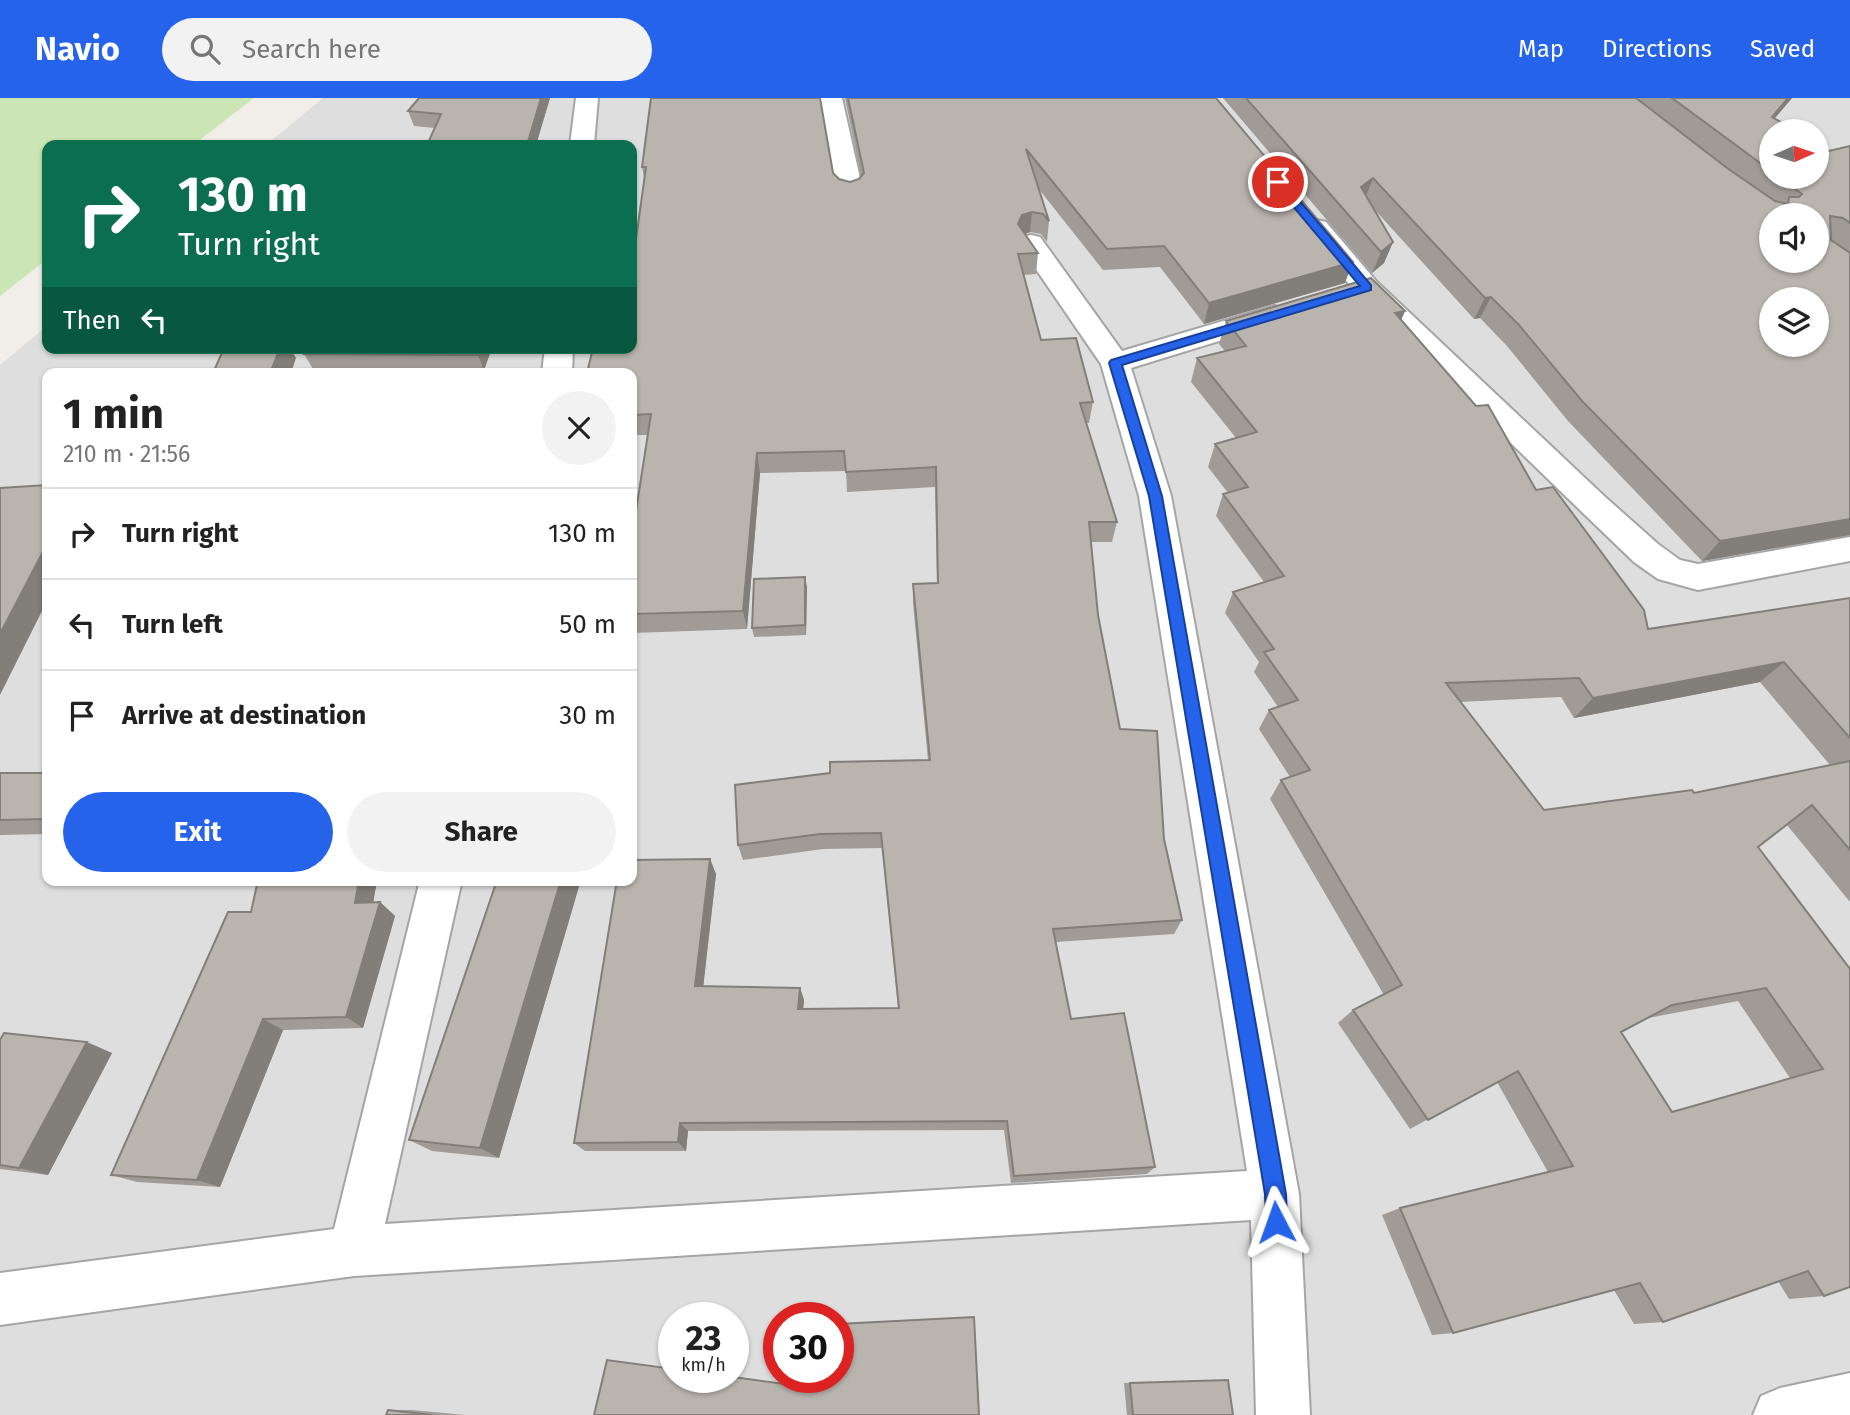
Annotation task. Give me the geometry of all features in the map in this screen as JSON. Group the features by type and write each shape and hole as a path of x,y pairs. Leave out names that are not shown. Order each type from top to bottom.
{"street":[{"path":"583,140 587,98"},
{"path":"831,98 850,192"},
{"path":"1296,203 1354,292 1646,552 1670,570 1698,577 1850,550"},
{"path":"1031,243 1115,363 1155,496 1275,1194 1283,1415"},
{"path":"1115,363 1301,307"},
{"path":"354,1251 440,886"},
{"path":"0,1299 354,1251 1275,1194"},
{"path":"1780,1415 1850,1400"}],"shaded area":[{"path":"323,98 1850,98 1850,1415 0,1415 0,365 42,330 42,354 637,354 637,140 272,140"}],"green space":[{"path":"0,98 254,98 199,140 42,140 42,263 0,296"}],"building":[{"path":"419,98 541,98 528,140 429,140 441,114 408,111"},
{"path":"651,98 820,98 833,173 839,179 850,182 859,179 864,173 848,98 1216,98 1353,262 1209,303 1164,246 1107,249 1026,149 1049,221 1043,214 1032,212 1022,215 1018,224 1038,253 1018,254 1041,340 1076,338 1093,402 1080,403 1117,522 1089,522 1098,615 1120,729 1157,731 1164,839 1182,920 1053,929 1071,1019 1124,1013 1155,1167 1014,1176 1007,1121 680,1123 678,1142 574,1143 616,886 637,886 637,860 710,859 695,986 800,988 798,1009 899,1008 881,833 820,834 738,845 735,785 830,773 830,762 930,760 913,584 938,583 936,467 846,472 844,451 757,453 743,611 637,614 637,505 651,414 637,415 637,368 588,368 592,354 637,354 637,232 646,167 642,167"},
{"path":"1246,98 1636,98 1727,168 1775,201 1784,203 1759,203 1759,273 1829,273 1829,203 1788,203 1789,197 1799,197 1802,194 1795,189 1829,189 1829,151 1850,146 1850,223 1843,218 1830,216 1831,240 1850,253 1850,519 1720,541 1582,401 1519,325 1491,297 1485,298 1373,178 1361,187 1393,242 1381,252"},
{"path":"1672,98 1788,98 1772,117 1775,119 1759,119 1759,162"},
{"path":"1371,278 1405,311 1395,313 1476,406 1488,405 1536,490 1553,487 1644,610 1648,629 1850,598 1850,738 1784,662 1593,698 1579,678 1446,683 1544,810 1692,790 1694,793 1850,761 1850,850 1812,805 1758,847 1850,969 1850,1287 1824,1296 1808,1271 1663,1322 1640,1283 1453,1333 1400,1208 1573,1166 1518,1071 1428,1120 1353,1010 1402,985 1281,780 1310,770 1269,710 1298,700 1264,652 1274,649 1233,592 1284,576 1223,494 1248,487 1215,444 1257,432 1197,358 1246,346 1226,321","holes":["1766,988 1823,1069 1672,1112 1621,1032 1672,1005"]},
{"path":"221,354 278,354 272,368 215,368"},
{"path":"304,354 478,354 478,355"},
{"path":"42,485 42,554 0,634 0,488"},
{"path":"805,577 805,625 752,628 754,579"},
{"path":"0,773 42,773 42,819 0,820"},
{"path":"257,886 358,886 355,903 380,902 346,1017 263,1019 197,1180 111,1175 228,912 251,912"},
{"path":"495,886 559,886 480,1148 409,1140"},
{"path":"4,1033 87,1042 19,1168 0,1165 0,1040"},
{"path":"974,1317 979,1415 594,1415 607,1360 658,1367 658,1393 749,1393 749,1379 763,1381 763,1393 854,1393 854,1323"},
{"path":"1228,1380 1233,1415 1133,1415 1130,1383"},
{"path":"388,1410 432,1415 386,1415"}],"route":[{"path":"1276,1222 1275,1194 1155,496 1115,363 1367,288 1278,182"}]}
